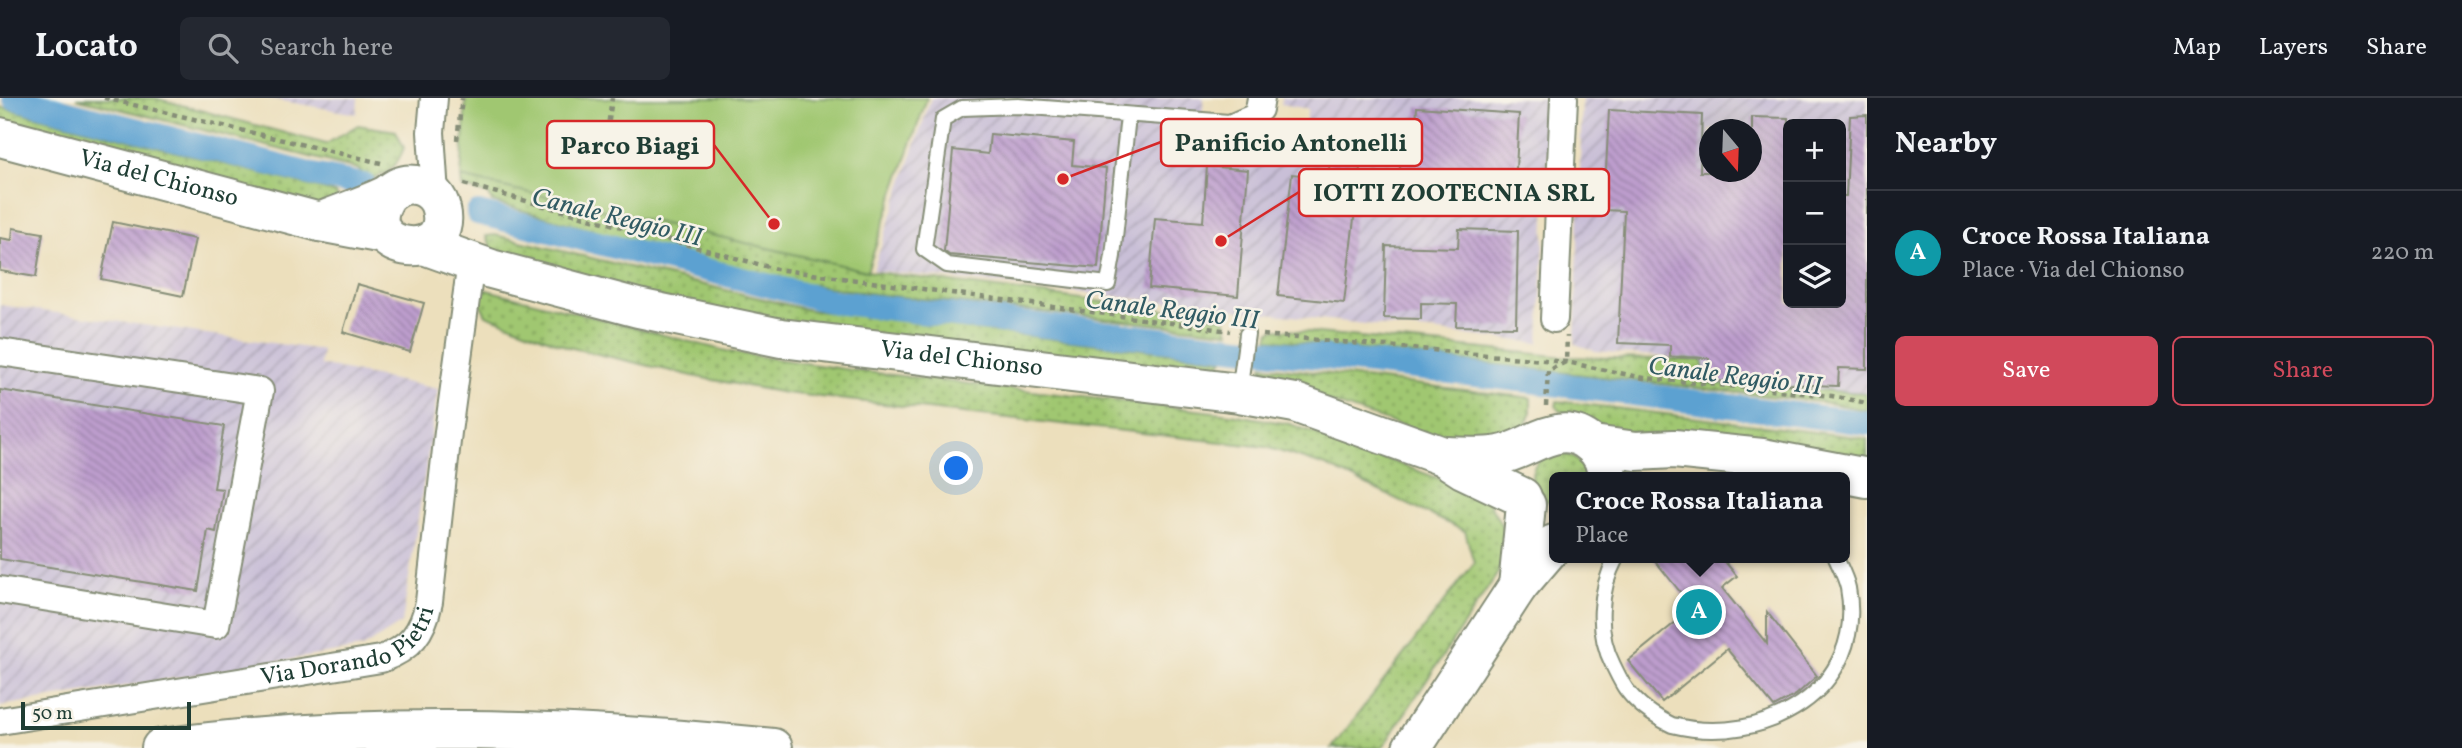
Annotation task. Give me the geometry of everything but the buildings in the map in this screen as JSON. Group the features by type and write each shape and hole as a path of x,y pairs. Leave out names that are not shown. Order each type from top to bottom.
{"main road":[{"name":"Via del Chionso","path":"0,136 320,222 384,234 406,248 420,198"},
{"path":"320,222 420,198 475,263"},
{"name":"Via del Chionso","path":"475,263 638,308 781,338 1242,380 1294,403 1443,456 1534,508"},
{"name":"Via del Chionso","path":"1443,456 1501,455 1558,433 1583,438 1600,461 1636,451 1674,449 1762,458 1836,472"},
{"path":"1518,586 1534,508 1518,486 1520,462 1535,442"},
{"name":"Via del Chionso","path":"1661,472 1713,454"},
{"path":"1412,748 1518,586 1549,550"},
{"path":"161,748 296,734 497,729 584,732 773,748"}],"street":[{"path":"420,198 431,132 433,98"},
{"path":"1555,318 1564,98"},
{"name":"Via Dorando Pietri","path":"0,721 381,659 400,652 414,639 424,623 429,602 448,432 475,263"},
{"path":"0,352 260,391 216,625 0,590"}],"lane":[{"path":"1128,116 1108,284 947,265 924,249 943,118 962,108 1018,106 1229,122 1260,103"},
{"path":"1242,380 1247,334"},
{"path":"1614,563 1608,574 1601,614 1607,653 1626,689 1655,717 1692,734 1732,738 1748,738 1771,730 1803,712 1828,686 1844,654 1851,621 1848,587 1838,563"}],"path":[{"path":"104,98 346,156 420,198 776,270 1247,334 1566,362 1644,378 1832,396 1867,403"},
{"path":"606,141 612,98"},
{"path":"1555,318 1567,337 1566,362"},
{"path":"1547,397 1548,370 1566,362"}],"shaded area":[{"path":"265,98 358,98 357,114"},
{"path":"931,98 1204,98 1201,126 1303,134 1308,109 1281,104 1282,98 1551,98 1539,343 873,270"},
{"path":"1582,98 1867,98 1867,393 1702,383 1703,360 1595,351 1575,344"},
{"path":"0,305 322,350 320,365 438,389 402,623 362,648 0,706"}],"green space":[{"path":"76,98 155,98 326,144 358,125 396,131 404,148 391,169 370,180 358,169"},
{"path":"466,98 927,98 867,271 461,177"},
{"path":"0,107 326,190 336,194 339,201 319,212 0,130"},
{"path":"461,177 867,271 1225,318 1229,332 874,294 785,281 698,260 492,202 489,195 462,187"},
{"path":"495,235 809,310 1223,359 1211,381 777,326 497,259 486,236"},
{"path":"479,288 730,352 858,371 1231,414 1290,424 1459,486 1487,499 1502,526 1505,544 1499,571 1382,748 1332,748 1474,563 1465,531 1326,466 1266,447 785,393 697,377 568,347 486,315 476,295"},
{"path":"1277,329 1567,357 1703,360 1703,383 1866,393 1867,410 1822,402 1268,339 1270,331"},
{"path":"1262,366 1531,398 1531,412 1524,428 1478,451 1263,380"},
{"path":"1557,401 1867,439 1867,465 1607,429 1560,411 1556,407"},
{"path":"1556,453 1567,454 1575,459 1583,472 1549,472 1549,502 1537,492 1532,479 1535,466"}],"waterway":[{"name":"Canale Reggio III","path":"14,98 318,176 364,185"},
{"name":"Canale Reggio III","path":"478,213 834,302 1529,381 1867,423"}],"place":[{"name":"Panificio Antonelli","path":"1063,179"},
{"name":"Parco Biagi","path":"774,224"},
{"name":"IOTTI ZOOTECNIA SRL","path":"1221,241"},
{"name":"Croce Rossa Italiana","path":"1699,612"}]}
